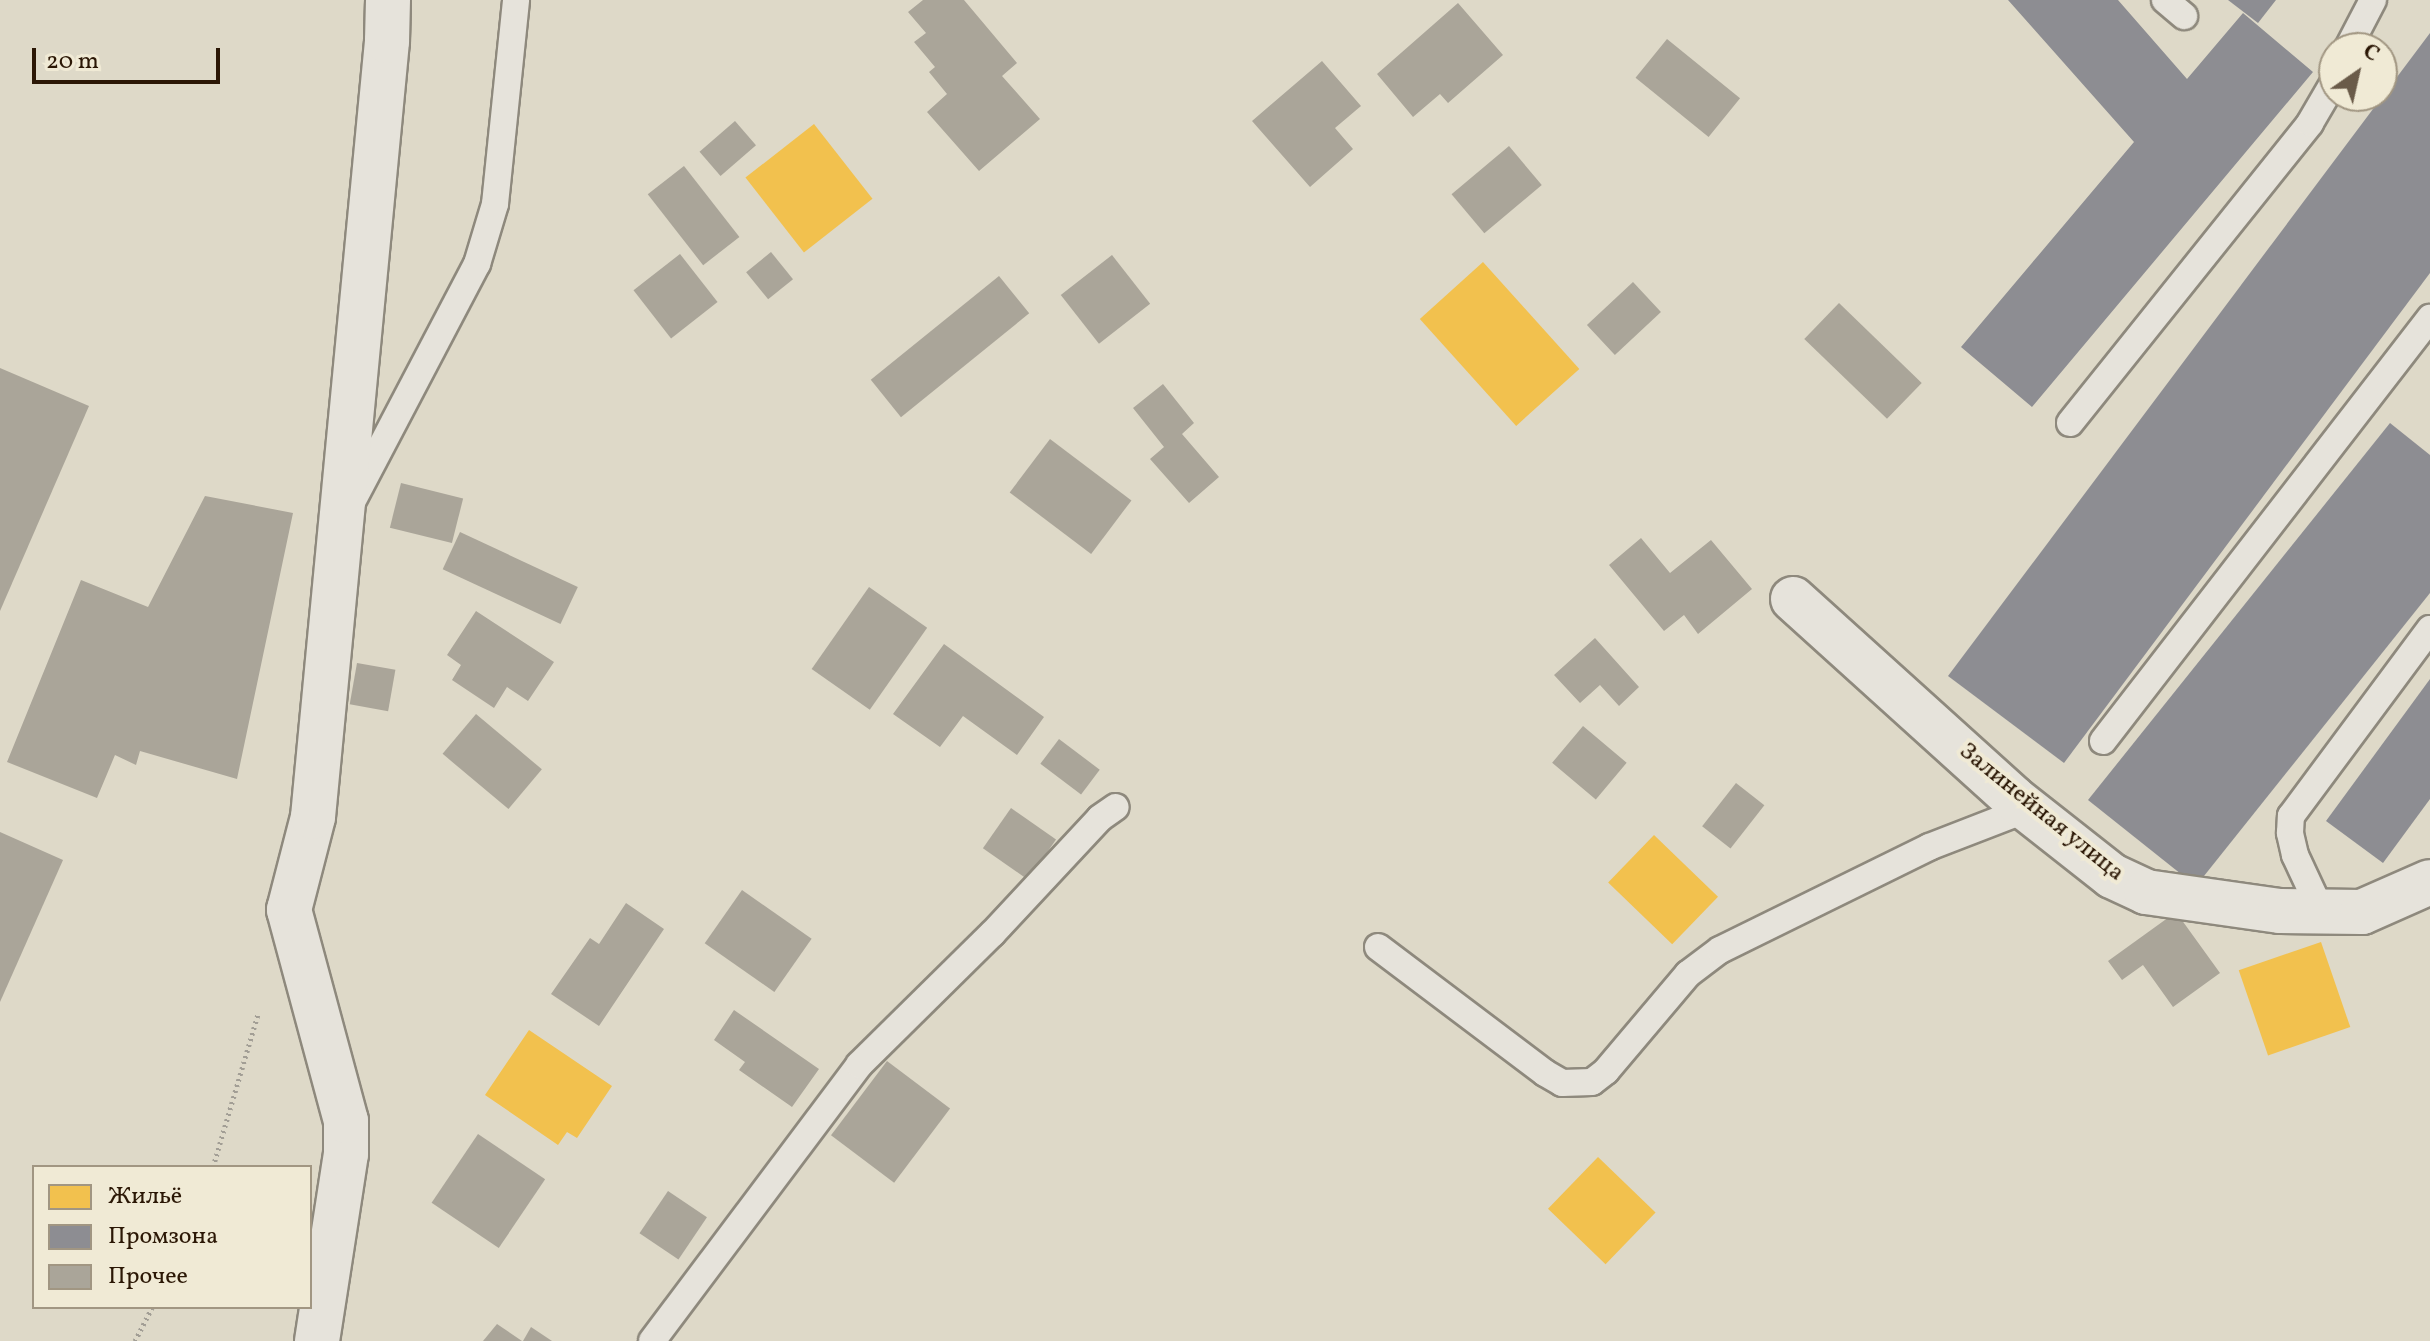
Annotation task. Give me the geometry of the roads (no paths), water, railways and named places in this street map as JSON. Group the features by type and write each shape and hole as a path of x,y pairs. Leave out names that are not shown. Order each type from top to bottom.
{"street":[{"path":"317,1341 346,1154 346,1121 289,910 313,817 387,41 388,0"},
{"name":"Залинейная улица","path":"1793,599 2027,809 2112,876 2146,892 2280,911 2362,912 2430,882"}],"lane":[{"path":"341,521 477,264 495,204 516,0"},
{"path":"2356,32 2373,0"},
{"path":"2070,423 2318,109"},
{"path":"2103,741 2430,318"},
{"path":"2322,913 2295,855 2290,833 2291,816 2430,629"},
{"path":"652,1341 859,1065 992,934 1100,818 1116,807"},
{"path":"1378,947 1545,1073 1562,1083 1592,1082 1606,1071 1688,974 1720,950 1929,847 2027,809"}]}
